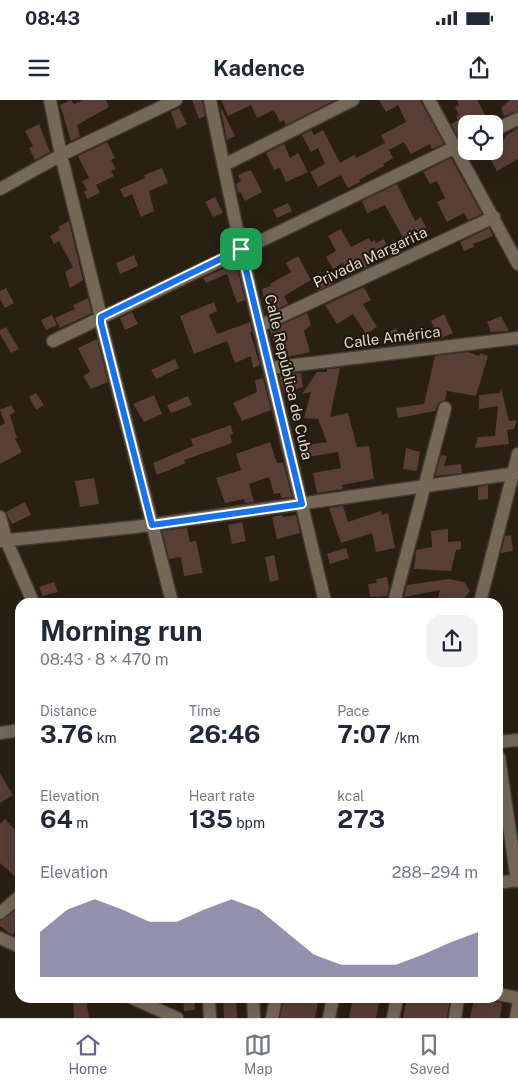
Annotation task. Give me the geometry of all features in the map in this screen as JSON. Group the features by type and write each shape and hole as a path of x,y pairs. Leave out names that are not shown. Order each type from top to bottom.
{"street":[{"path":"50,100 61,155 101,323 171,598"},
{"path":"0,189 61,155 176,100"},
{"name":"Calle República de Cuba","path":"210,100 241,249 271,368 323,598"},
{"path":"224,165 353,100"},
{"path":"429,100 458,141"},
{"path":"503,126 518,119"},
{"path":"53,341 241,249 458,146"},
{"path":"468,160 518,264"},
{"name":"Privada Margarita","path":"260,326 494,217"},
{"name":"Calle América","path":"271,368 518,338"},
{"path":"395,598 446,408"},
{"path":"481,598 515,473 518,454"},
{"path":"3,540 152,525 515,473"},
{"path":"0,517 3,540 31,598"},
{"path":"0,733 15,731"},
{"path":"503,742 518,740"},
{"path":"503,785 517,881 503,882"},
{"path":"0,913 15,900"},
{"path":"0,938 15,945"},
{"path":"503,995 518,998"},
{"path":"144,1003 178,1018"},
{"path":"209,1003 210,1018"},
{"path":"253,1003 254,1018"},
{"path":"272,1018 275,1003"},
{"path":"329,1018 331,1003"},
{"path":"393,1018 396,1003"},
{"path":"454,1018 457,1003"},
{"path":"516,1018 518,1006"}],"building":[{"path":"71,100 74,104 83,100 106,100 109,107 77,125 80,137 71,141 60,105"},
{"path":"192,100 202,100 205,116 199,119"},
{"path":"221,100 335,100 286,125 284,120 280,122 274,110 257,118 251,105 228,116"},
{"path":"379,100 420,100 444,144 432,149 430,144 411,154 404,142 389,150 393,158 383,164 384,166 359,180 360,182 348,188 341,175 318,187 310,172 325,164 318,148 311,152 302,135 311,130 314,135 323,130 340,163 354,155 356,158 385,143 381,135 406,122 398,105 386,112"},
{"path":"457,100 477,100 485,115 459,115 455,107 459,105"},
{"path":"510,100 518,100 518,111 504,116 501,108"},
{"path":"220,106 235,136 227,140"},
{"path":"179,108 187,124 177,129 171,112"},
{"path":"458,120 458,137 451,124"},
{"path":"39,124 50,152 35,160 29,148 33,146 25,131"},
{"path":"518,128 518,159 497,171 491,160 503,160 503,141 507,135"},
{"path":"107,142 115,158 111,160 116,169 111,171 114,176 96,185 100,193 87,199 84,191 87,190 82,181 89,178 78,156"},
{"path":"284,144 290,158 298,153 308,172 286,182 280,168 274,170 266,153"},
{"path":"451,158 482,214 468,220 464,213 447,222 437,202 445,198 437,181 430,184 423,172"},
{"path":"162,168 168,183 149,191 154,211 141,217 132,194 124,198 120,189 145,178 144,175"},
{"path":"251,170 262,192 245,201 240,192 238,193 236,184 241,181 238,175"},
{"path":"397,184 415,221 421,217 429,234 407,245 385,205 367,213 362,201"},
{"path":"215,197 223,213 213,217 205,202"},
{"path":"288,203 292,211 277,218 273,210"},
{"path":"69,221 83,280 70,288 65,272 73,267 59,241 54,244 50,236 60,230 58,227"},
{"path":"489,228 493,236 473,244 474,247 464,251 460,242"},
{"path":"341,229 351,247 369,238 371,242 375,240 376,243 384,239 392,255 349,275 343,263 333,269 326,257 336,251 328,236"},
{"path":"134,255 138,266 120,274 116,263"},
{"path":"298,256 311,280 284,296 288,304 267,314 262,289 271,286 270,284 291,272 286,263"},
{"path":"236,263 245,300 237,303 227,274 206,283 203,278"},
{"path":"328,272 333,283 317,291 312,280"},
{"path":"364,287 371,300 363,304 377,327 366,334 353,314 337,324 325,305"},
{"path":"6,288 14,303 5,308 0,299 0,291"},
{"path":"88,298 92,313 60,328 55,318 75,309 73,305"},
{"path":"214,302 217,311 209,315 217,334 250,322 252,331 250,332 260,365 253,368 251,356 235,363 227,341 194,354 180,316"},
{"path":"132,312 138,324 125,330 120,318"},
{"path":"307,313 311,325 304,331 310,352 279,359 270,330"},
{"path":"444,314 453,333 440,339 431,321"},
{"path":"52,315 57,325 46,330 41,320"},
{"path":"501,316 509,331 491,332 487,322"},
{"path":"6,327 19,349 11,353 0,334 0,330"},
{"path":"396,328 404,342 393,345 386,334"},
{"path":"97,339 108,382 91,389 83,376 90,372 78,348"},
{"path":"468,352 479,356 480,353 488,356 476,396 447,391 445,400 438,403 435,411 398,418 396,408 424,404 435,356"},
{"path":"175,359 179,368 156,379 151,370"},
{"path":"340,368 330,417 348,413 357,447 369,446 374,479 342,485 343,489 317,493 313,473 341,468 338,452 307,457 305,445 327,442 318,419 304,418 311,392 302,394 317,372 327,372 327,369"},
{"path":"301,373 303,387 284,393 279,375"},
{"path":"263,378 271,410 242,421 233,403 257,392 255,380"},
{"path":"501,388 509,421 517,420 514,429 507,430 509,444 475,448 478,437 495,436 498,406 479,409 479,395 500,393"},
{"path":"36,393 44,405 36,410 29,397"},
{"path":"154,395 162,414 144,422 133,404"},
{"path":"188,396 192,405 171,413 167,405"},
{"path":"11,405 15,412 10,415 17,438 15,439 22,452 0,464 0,426 5,423 0,410"},
{"path":"231,425 233,434 230,435 232,443 184,460 186,463 157,475 153,463 193,446 191,439"},
{"path":"270,442 277,463 283,462 292,497 281,498 280,493 274,494 269,477 249,484 254,502 245,503 244,499 225,503 216,478 241,470 236,454"},
{"path":"406,448 420,452 417,471 403,469"},
{"path":"441,455 447,456 444,466 461,464 462,473 435,476"},
{"path":"94,478 99,504 80,507 75,481"},
{"path":"488,485 488,499 478,500 478,487"},
{"path":"25,502 31,515 12,524 6,512"},
{"path":"343,506 348,522 381,511 382,515 388,513 395,548 376,552 372,533 341,543 329,508"},
{"path":"282,515 283,517 296,515 300,533 277,539 272,517"},
{"path":"242,522 246,541 232,544 228,525"},
{"path":"187,528 190,542 196,541 203,573 184,576 181,557 169,559 162,531"},
{"path":"448,529 448,542 461,541 461,549 456,550 451,571 414,569 416,550 432,547 431,531"},
{"path":"511,535 513,551 501,553 505,536"},
{"path":"346,548 349,558 330,564 327,554"},
{"path":"274,555 279,580 270,582 265,557"},
{"path":"387,577 389,588 387,596 370,597 368,584 377,583 376,579"},
{"path":"449,579 464,582 470,591 464,598 438,598 440,590 404,597 407,585"},
{"path":"54,582 58,592 43,596 39,587"},
{"path":"0,773 13,795 0,803"},
{"path":"5,819 15,830 15,876 0,863 0,824"},
{"path":"15,910 15,932 12,935 0,926 0,921"},
{"path":"73,1003 87,1003 89,1018 74,1018"},
{"path":"183,1003 194,1003 195,1010 184,1011"},
{"path":"223,1003 236,1003 237,1018 224,1018"},
{"path":"283,1003 318,1003 315,1018 280,1018"},
{"path":"352,1003 379,1003 376,1018 349,1018"},
{"path":"406,1003 449,1003 447,1018 403,1018"},
{"path":"473,1003 502,1003 500,1018 470,1018"}],"route":[{"path":"241,249 302,504 152,525 101,317 241,249"}]}
